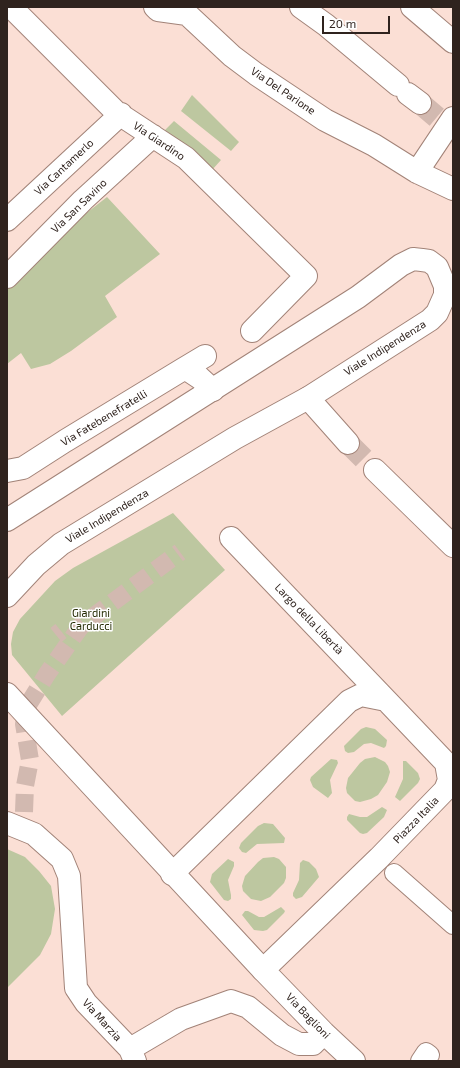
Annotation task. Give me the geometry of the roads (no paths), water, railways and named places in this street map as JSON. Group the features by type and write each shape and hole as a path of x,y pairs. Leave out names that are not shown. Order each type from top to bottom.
{"street":[{"name":"Via Giardino","path":"11,7 121,114 186,158 306,276 252,331"},
{"name":"Via Del Parione","path":"155,7 158,10 187,14 232,56 256,74 325,120 374,145 417,172 453,189"},
{"path":"300,7 326,25 409,94"},
{"path":"412,7 453,42"},
{"name":"Via Cantamerlo","path":"7,220 121,114"},
{"path":"417,172 447,122"},
{"name":"Via San Savino","path":"7,277 83,200 153,136"},
{"name":"Viale Indipendenza","path":"7,520 358,298 401,265 413,259 429,261 437,267 449,287 442,304 430,320 308,398 235,438 61,544 36,565 7,596"},
{"name":"Via Fatebenefratelli","path":"15,470 205,356"},
{"path":"185,368 200,378 213,390"},
{"path":"308,398 348,443"},
{"path":"375,470 453,546"},
{"name":"Largo della Libertà","path":"231,538 386,700"},
{"path":"7,694 172,874 263,970"},
{"path":"172,874 349,701 361,695 386,700"},
{"name":"Piazza Italia","path":"263,970 390,847 445,790 448,780 446,764 386,700"},
{"name":"Via Marzia","path":"7,823 34,834 62,858 68,876 76,988 86,1003 133,1055 181,1020 231,1002 248,1007 282,1035 299,1044 313,1044 324,1033"},
{"path":"394,873 453,925"},
{"name":"Via Baglioni","path":"263,970 324,1033 354,1061"}],"tunnel":[{"path":"420,103 440,120"},
{"path":"348,443 375,470"},
{"path":"24,812 25,786 30,760 24,724 28,705 47,674 81,626 180,552"},
{"path":"56,635 61,631"}],"park label":[{"name":"Giardini Carducci","path":"91,619"}]}
